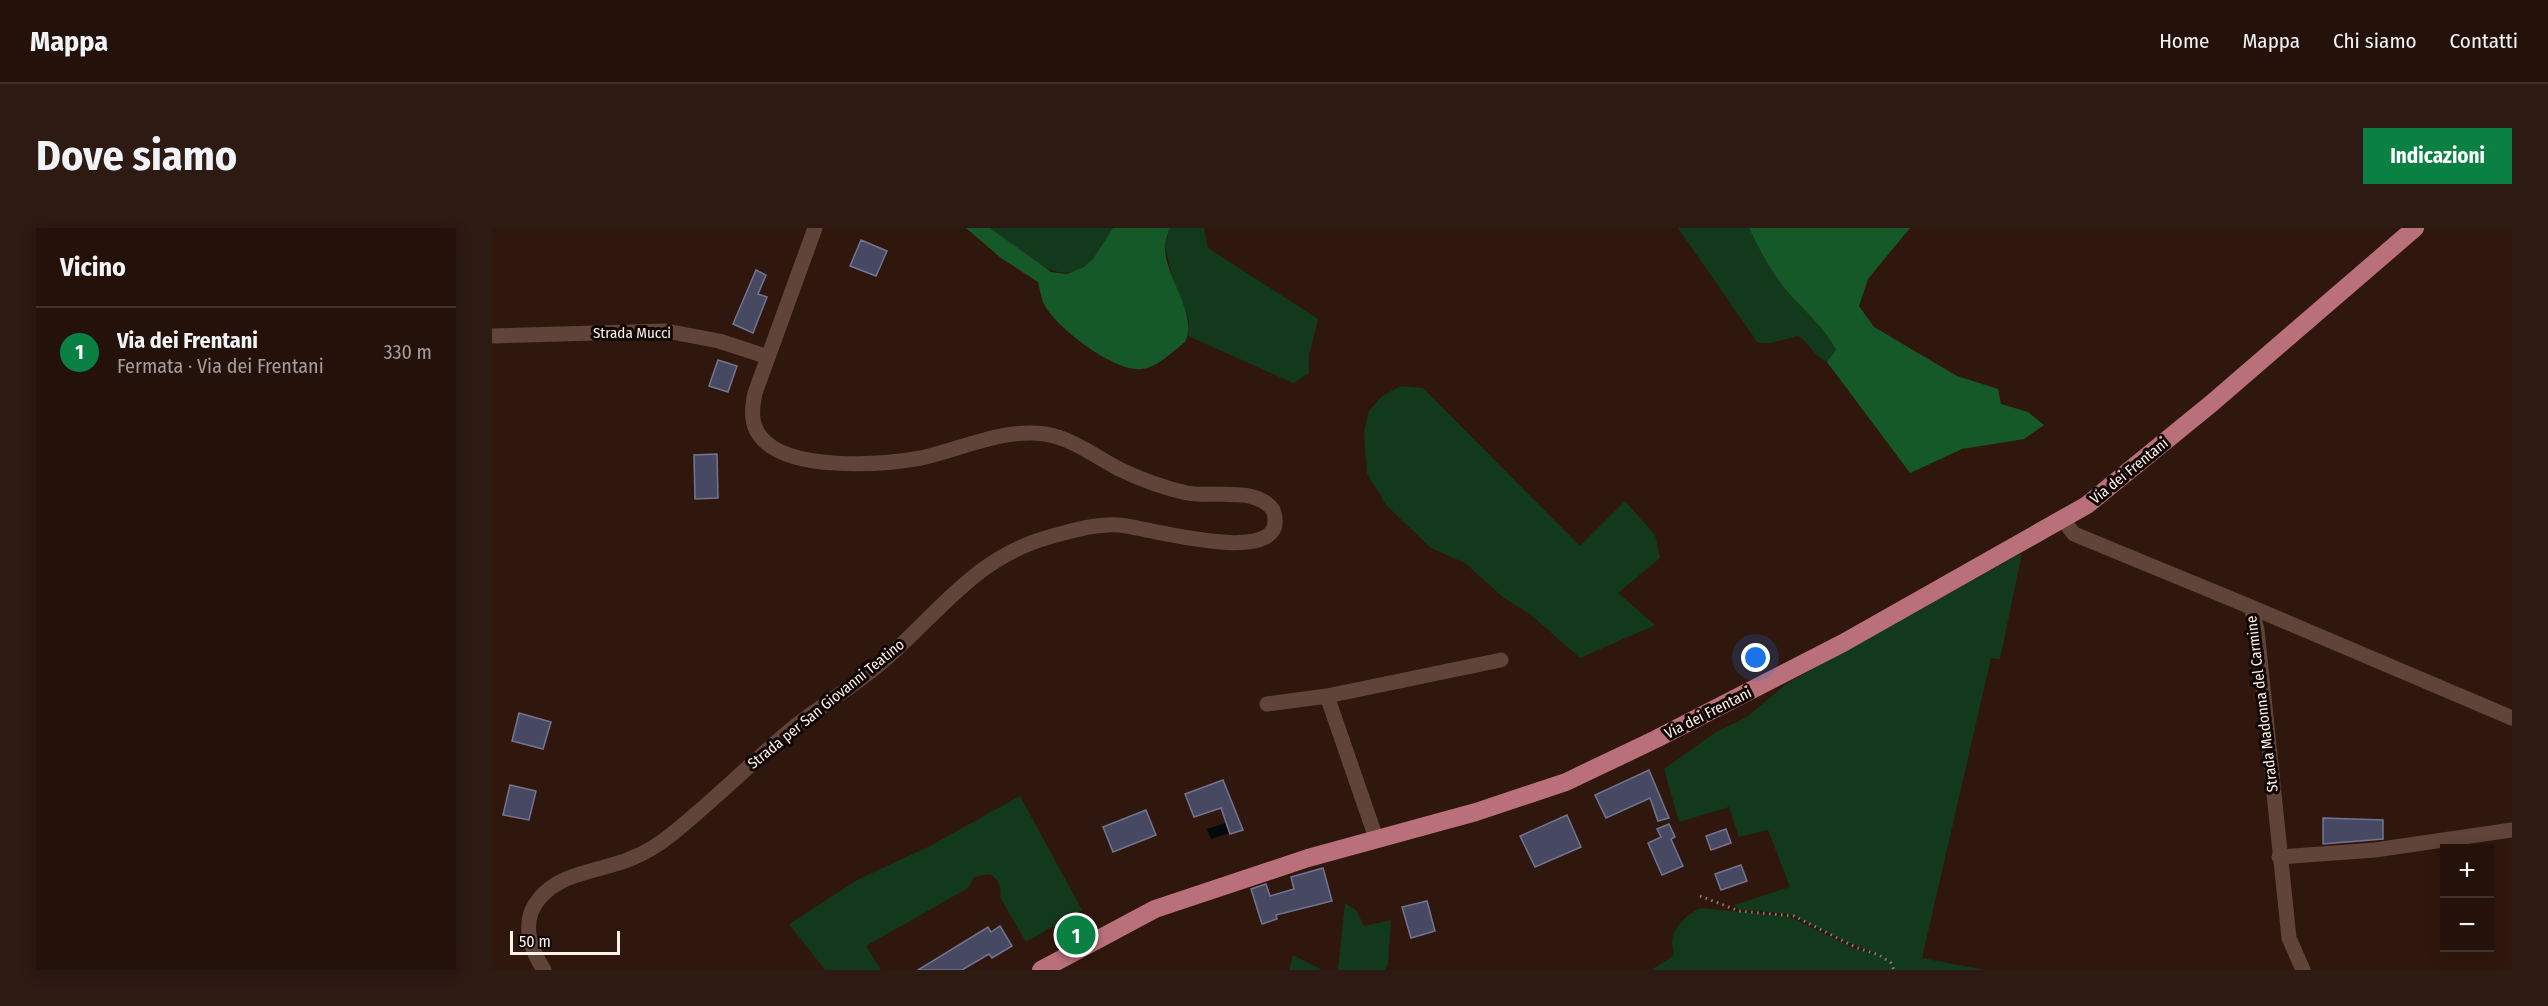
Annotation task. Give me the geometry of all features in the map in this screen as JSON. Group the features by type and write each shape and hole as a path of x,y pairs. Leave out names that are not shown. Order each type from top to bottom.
{"main road":[{"name":"Via dei Frentani","path":"1041,970 1155,909 1308,858 1521,798 1576,777 1759,687 2063,520 2112,486 2415,228"}],"street":[{"name":"Strada per San Giovanni Teatino","path":"544,970 532,951 529,933 532,911 547,890 576,876 636,856 670,836 789,731 881,663 986,566 1033,542 1103,525 1138,527 1242,544 1263,539 1273,526 1273,510 1257,497 1206,495 1175,490 1137,477 1077,446 1046,435 1005,436 922,458 871,463 828,463 787,454 760,437 753,419 756,393 815,228"},
{"name":"Strada Mucci","path":"492,336 666,331 719,341 768,357"},
{"name":"Strada Madonna del Carmine","path":"2063,520 2073,534 2251,607 2257,630 2289,938 2303,970"},
{"path":"2251,607 2512,718"},
{"path":"1267,704 1327,696 1501,660"},
{"path":"1327,696 1376,838"},
{"path":"2279,857 2375,850 2512,830"}],"path":[{"path":"1700,896 1739,911 1794,916 1854,947 1879,955 1891,963 1894,970"}],"green space":[{"path":"966,228 990,228 1051,272 1067,274 1084,267 1093,259 1113,228 1169,228 1165,245 1166,258 1188,320 1185,342 1148,368 1131,368 1103,357 1073,336 1051,314 1043,302 1038,282 1001,258"},
{"path":"990,228 1113,228 1093,259 1080,269 1067,273 1053,271 1040,265"},
{"path":"1169,228 1204,228 1208,248 1318,319 1309,355 1309,373 1293,383 1188,336 1189,319 1176,291 1165,247"},
{"path":"1678,228 1749,228 1780,282 1831,341 1836,350 1832,358 1827,362 1823,360 1798,336 1770,343 1758,343"},
{"path":"1749,228 1910,228 1868,279 1859,306 1874,327 1957,376 1998,389 2001,404 2028,412 2044,425 2024,439 1962,449 1910,473 1827,362 1836,350 1831,341 1780,282"},
{"path":"1401,386 1423,388 1580,546 1625,501 1655,535 1660,558 1618,593 1655,625 1580,658 1530,614 1504,598 1465,563 1431,548 1386,505 1367,473 1364,432 1369,411 1382,396"},
{"path":"2022,553 2000,659 1991,658 1922,958 1985,970 1651,970 1673,956 1672,941 1675,930 1687,916 1702,908 1791,917 1852,948 1883,956 1844,941 1790,914 1738,909 1734,905 1790,887 1768,830 1739,837 1729,807 1679,822 1664,769 1716,732 1747,717 1786,684"},
{"path":"1020,796 1082,910 1026,942 1000,897 999,884 990,874 974,877 968,888 866,946 881,970 825,970 789,924 859,879 930,846"},
{"path":"1345,903 1356,910 1364,926 1391,920 1388,964 1385,970 1338,970"},
{"path":"1293,955 1322,970 1289,970"}],"shaded area":[{"path":"1225,823 1229,833 1211,839 1207,829"}],"building":[{"path":"861,240 887,251 876,276 850,266"},
{"path":"756,270 766,275 758,294 767,297 753,333 733,324"},
{"path":"718,360 737,366 728,392 709,386"},
{"path":"717,454 718,498 695,499 694,455"},
{"path":"519,713 551,722 543,749 512,741"},
{"path":"1649,770 1669,818 1658,821 1650,798 1606,818 1595,795"},
{"path":"1223,780 1243,830 1230,834 1221,808 1194,817 1185,794"},
{"path":"510,785 536,791 529,820 503,815"},
{"path":"1146,810 1156,835 1113,852 1103,827"},
{"path":"1567,815 1581,847 1535,867 1520,836"},
{"path":"2323,818 2383,820 2383,839 2323,844"},
{"path":"1669,824 1675,837 1671,839 1683,866 1662,875 1648,843 1661,837 1657,829"},
{"path":"1726,829 1731,843 1711,850 1706,836"},
{"path":"1741,865 1747,881 1721,890 1715,874"},
{"path":"1323,868 1332,901 1276,915 1277,919 1262,924 1251,889 1266,884 1270,896 1294,889 1291,877"},
{"path":"1427,901 1435,931 1411,938 1402,907"},
{"path":"1000,926 1012,946 992,958 989,954 962,970 918,970 988,927 991,932"}],"place":[{"name":"Via dei Frentani","path":"1076,935"}]}
